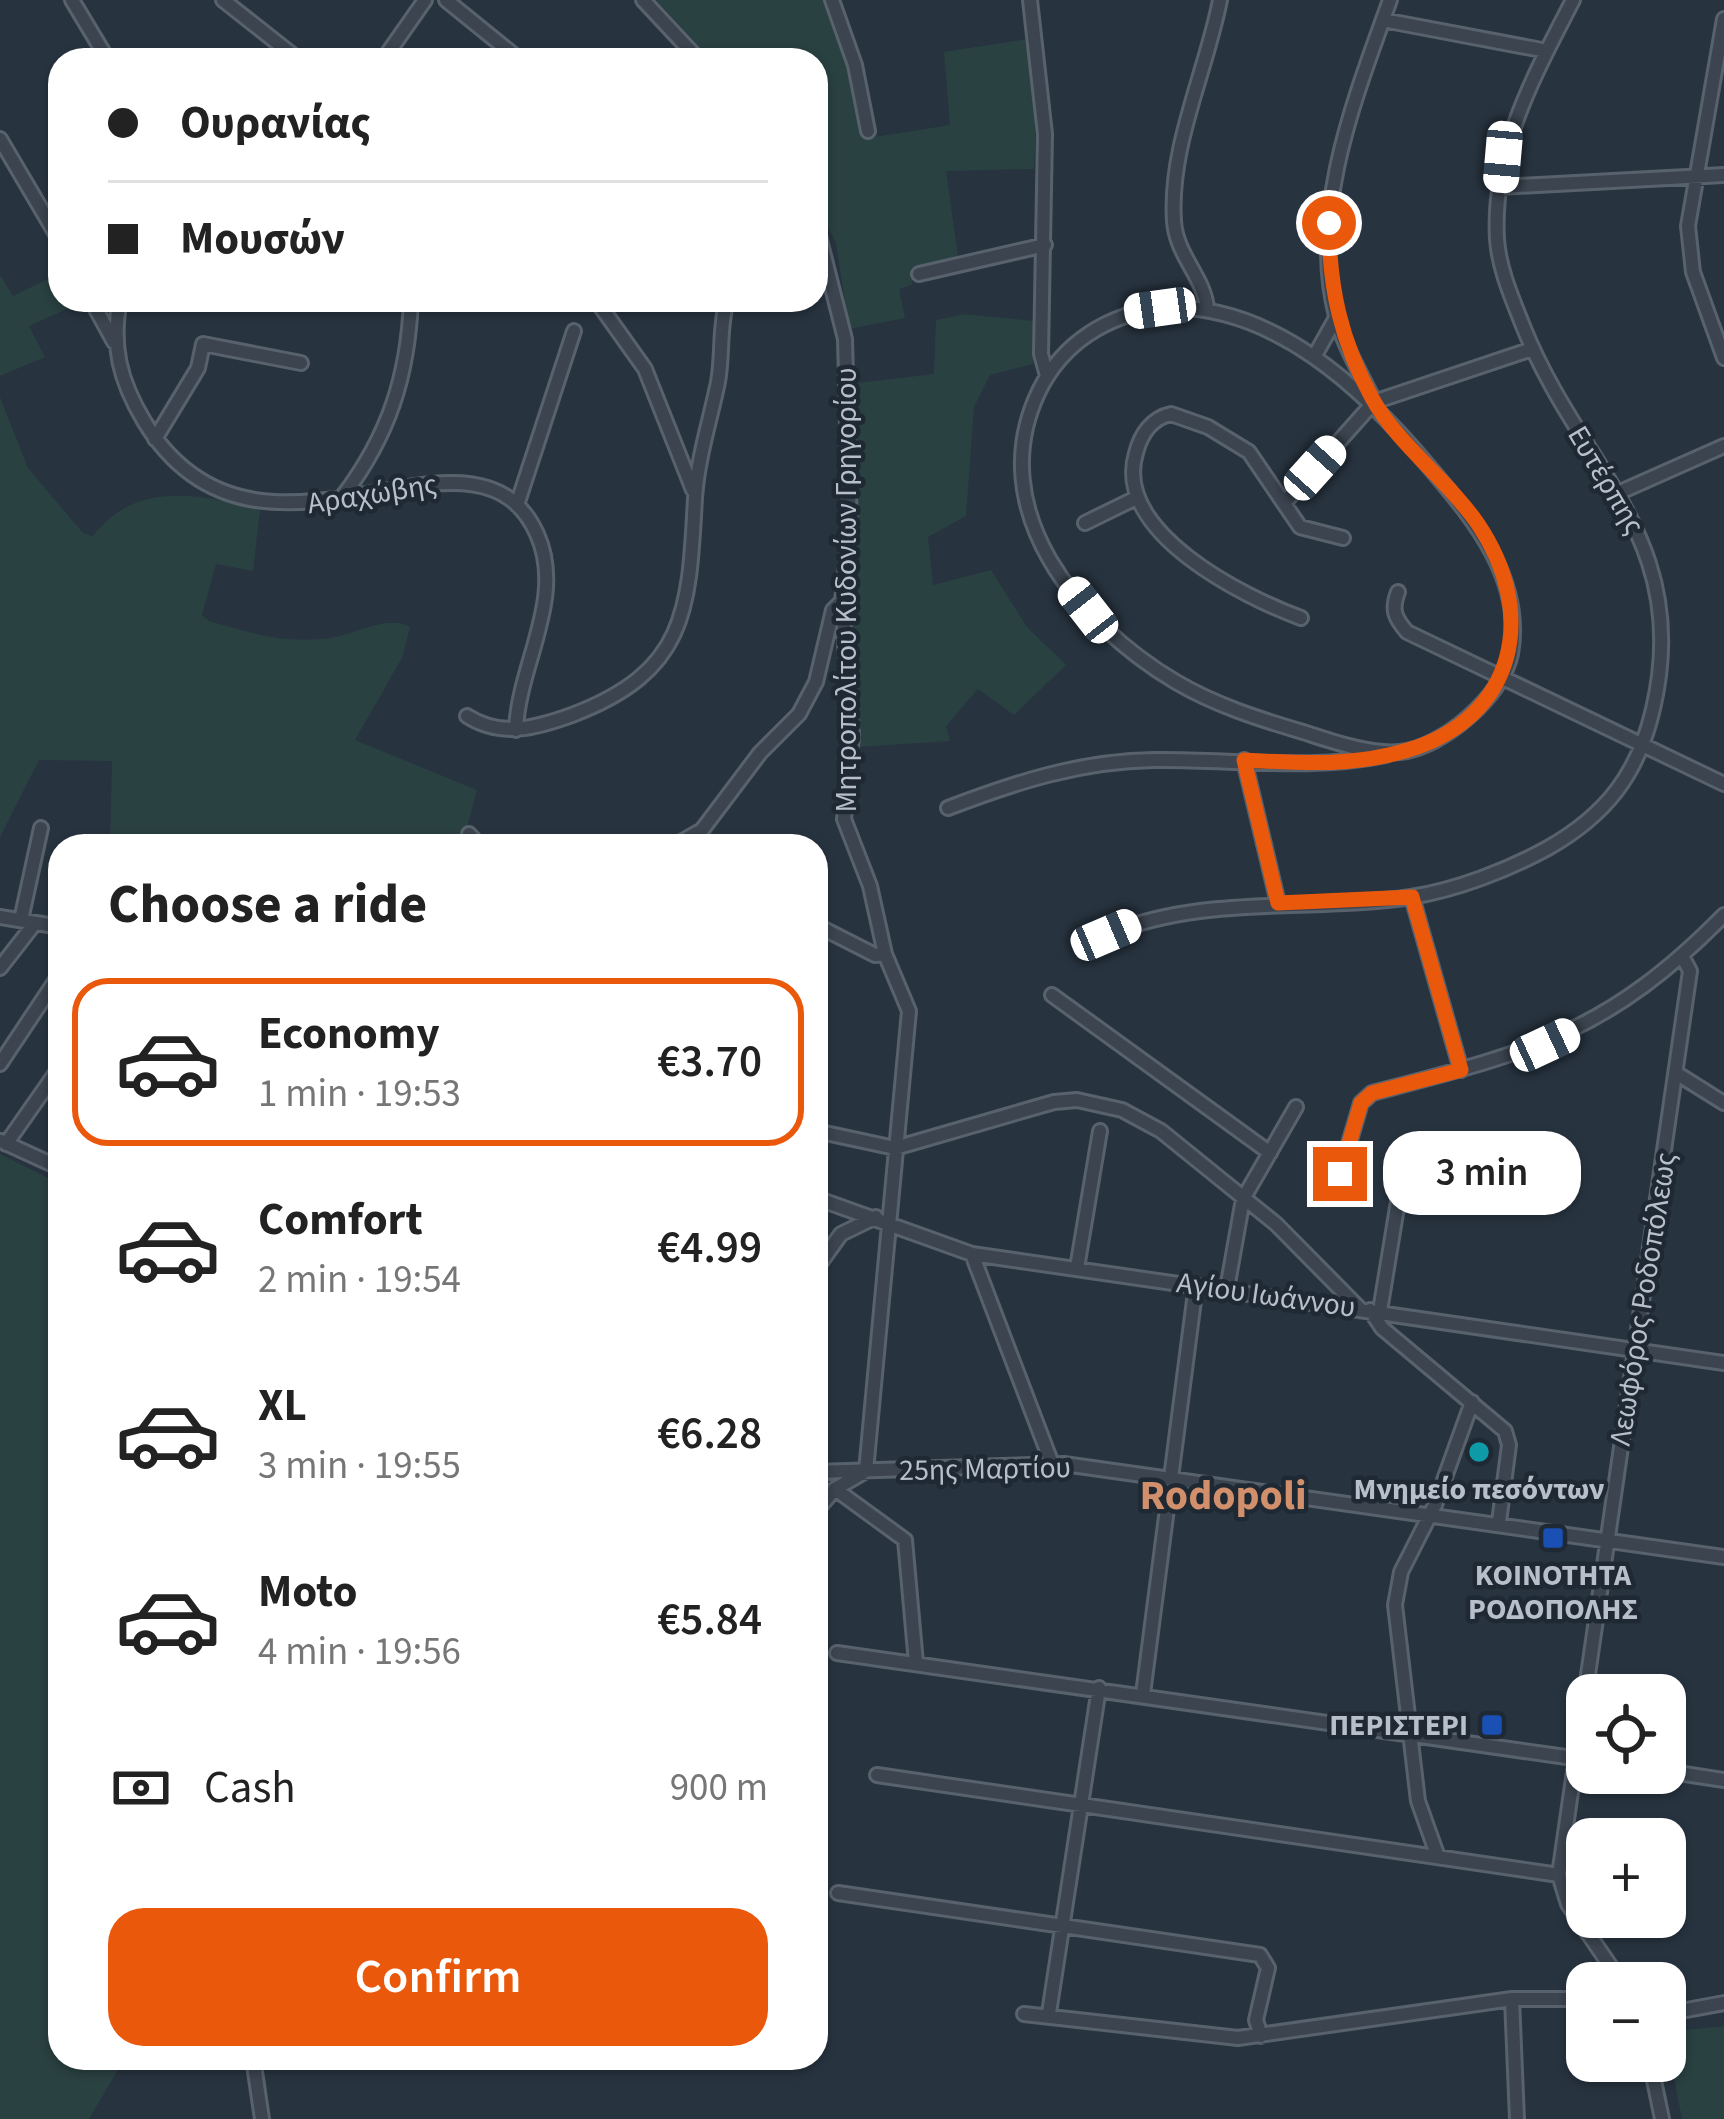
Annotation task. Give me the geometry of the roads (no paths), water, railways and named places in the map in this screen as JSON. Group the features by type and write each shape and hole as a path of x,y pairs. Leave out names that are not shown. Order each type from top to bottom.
{"street":[{"path":"72,0 101,48"},
{"path":"223,0 283,48"},
{"path":"391,48 425,0"},
{"path":"446,0 505,48"},
{"path":"643,0 688,48"},
{"path":"832,0 855,65 868,131"},
{"path":"1030,0 1045,134 1041,354 1047,376"},
{"path":"1207,308 1174,227 1173,187 1220,0"},
{"path":"1374,402 1336,318 1329,269 1334,188 1390,0"},
{"name":"Ευτέρπης","path":"1106,935 1154,916 1278,903 1412,897 1477,879 1546,849 1602,812 1625,784 1645,745 1664,660 1662,616 1644,541 1568,418 1532,349 1506,285 1497,241 1500,187 1516,118 1574,0"},
{"path":"1382,20 1547,51"},
{"path":"1724,20 1688,226 1693,272 1724,358"},
{"path":"0,139 48,221"},
{"path":"1500,187 1724,175"},
{"path":"919,274 1046,244"},
{"name":"Μητροπολίτου Κυδονίων Γρηγορίου","path":"828,272 845,339 850,530 842,601 852,721 844,819 870,886 885,954 909,1011 895,1148 882,1219 887,1284 866,1471"},
{"path":"948,808 1018,781 1084,765 1244,760 1334,763 1399,752 1453,727 1504,676 1512,616 1500,565 1478,524 1374,402 1314,357 1207,308 1160,308 1113,318 1076,344 1047,376 1023,439 1025,505 1042,549 1088,610 1127,649 1199,695 1311,734 1399,752"},
{"path":"97,312 114,343"},
{"name":"Αραχώβης","path":"118,312 114,343 125,384 155,439 195,476 238,498 288,506 454,482 491,490 517,505"},
{"path":"342,497 368,463 397,406 409,312"},
{"path":"605,312 645,369 695,496"},
{"path":"467,716 490,728 516,730 620,694 662,657 690,592 695,496 702,434 718,380 722,312"},
{"path":"1314,357 1336,318"},
{"path":"516,730 547,581 538,535 517,505 574,331"},
{"path":"155,439 196,372 202,344 301,363"},
{"path":"1286,501 1374,402 1532,349"},
{"path":"1301,618 1243,597 1165,536 1138,497 1133,465 1138,447 1154,421 1172,414 1208,427 1249,452 1300,527 1343,538"},
{"path":"1618,493 1724,446"},
{"path":"1085,523 1138,497"},
{"path":"1398,592 1393,605 1396,619 1408,632 1724,784"},
{"path":"695,834 760,753 799,714 816,682 833,610 842,601"},
{"path":"1244,760 1278,903"},
{"path":"0,968 28,921 41,828"},
{"path":"1412,897 1461,1070"},
{"path":"1340,1174 1361,1103 1372,1093 1545,1045 1594,1022 1682,956 1724,915"},
{"path":"0,917 48,925"},
{"path":"828,931 875,955 885,954"},
{"name":"Λεωφόρος Ροδοπόλεως","path":"1592,1674 1633,1350 1690,971 1682,956"},
{"path":"0,1064 48,992"},
{"path":"1052,995 1270,1153"},
{"path":"1676,1072 1724,1103"},
{"path":"48,1083 3,1142 48,1163"},
{"path":"828,1134 895,1148 1008,1111 1077,1100 1122,1110 1160,1131 1299,1245 1370,1310 1382,1328 1508,1438 1499,1522"},
{"path":"1227,1289 1243,1198 1296,1107"},
{"path":"1077,1268 1100,1131"},
{"path":"1370,1310 1402,1178"},
{"name":"Αγίου Ιωάννου","path":"828,1202 971,1254 1724,1363"},
{"path":"828,1252 841,1234 882,1219"},
{"path":"971,1254 1052,1464"},
{"path":"1143,1694 1196,1285"},
{"path":"1438,1856 1418,1801 1394,1605 1401,1572 1432,1513 1472,1402"},
{"name":"25ης Μαρτίου","path":"828,1472 1052,1464 1499,1522 1724,1557"},
{"path":"828,1497 866,1471"},
{"path":"835,1489 905,1540 916,1663"},
{"path":"837,1653 1566,1756"},
{"path":"1049,2013 1077,1804 1099,1688"},
{"path":"877,1775 1559,1876 1568,1904 1608,1962"},
{"path":"1686,1775 1724,1780"},
{"name":"Λεωφόρος Ροδοπόλεως","path":"1559,1876 1575,1794"},
{"path":"838,1893 1261,1955 1268,1968 1256,2020 1261,2036"},
{"path":"1024,2014 1049,2013 1238,2038 1512,1999 1566,1999"},
{"path":"1512,1999 1517,2119"},
{"path":"1686,2010 1724,2003"},
{"path":"256,2070 262,2119"},
{"path":"1654,2082 1662,2119"}],"place":[{"name":"Μνημείο πεσόντων","path":"1479,1452"},
{"name":"ΚΟΙΝΟΤΗΤΑ ΡΟΔΟΠΟΛΗΣ","path":"1553,1538"},
{"name":"ΠΕΡΙΣΤΕΡΙ","path":"1492,1725"}],"district":[{"name":"Rodopoli","path":"1223,1496"}]}
